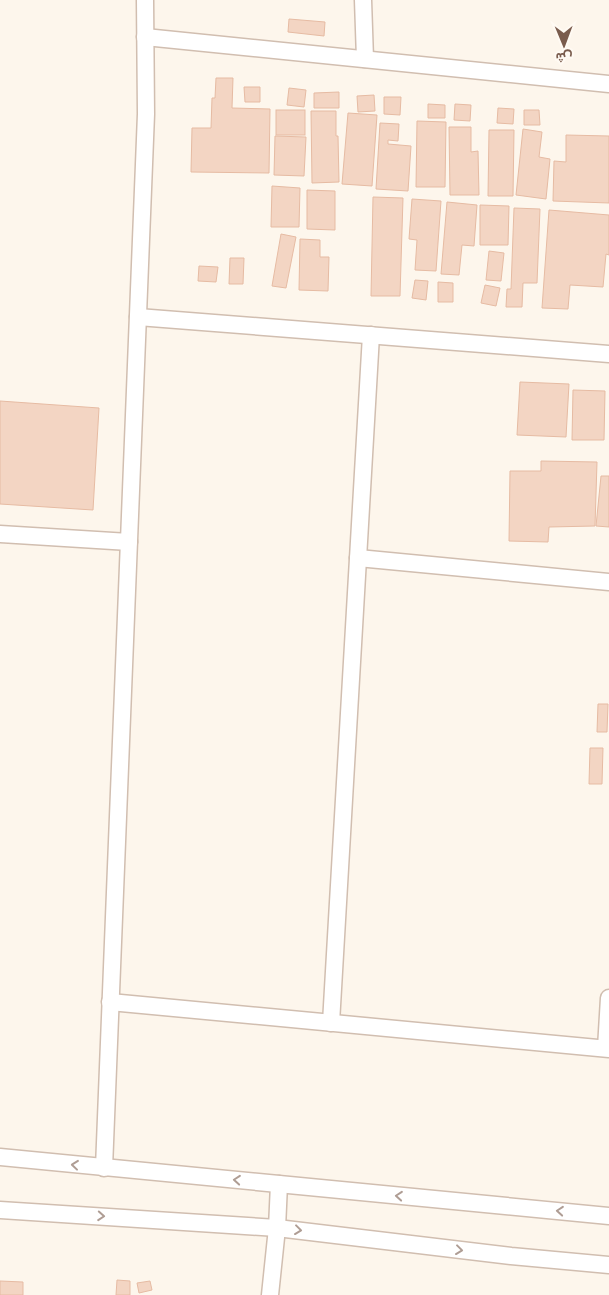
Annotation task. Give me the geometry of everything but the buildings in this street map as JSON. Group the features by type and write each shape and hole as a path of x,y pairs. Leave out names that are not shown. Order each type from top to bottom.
{"street":[{"path":"104,1168 146,114 145,0"},
{"path":"363,0 365,59"},
{"path":"146,37 609,84"},
{"path":"138,317 609,354"},
{"path":"332,1023 371,335"},
{"path":"0,534 129,542"},
{"path":"358,558 609,582"},
{"path":"110,1002 607,1048 609,998"},
{"path":"0,1157 609,1216"},
{"path":"270,1295 277,1228 279,1184"},
{"path":"0,1210 277,1228 511,1256 609,1265"}]}
